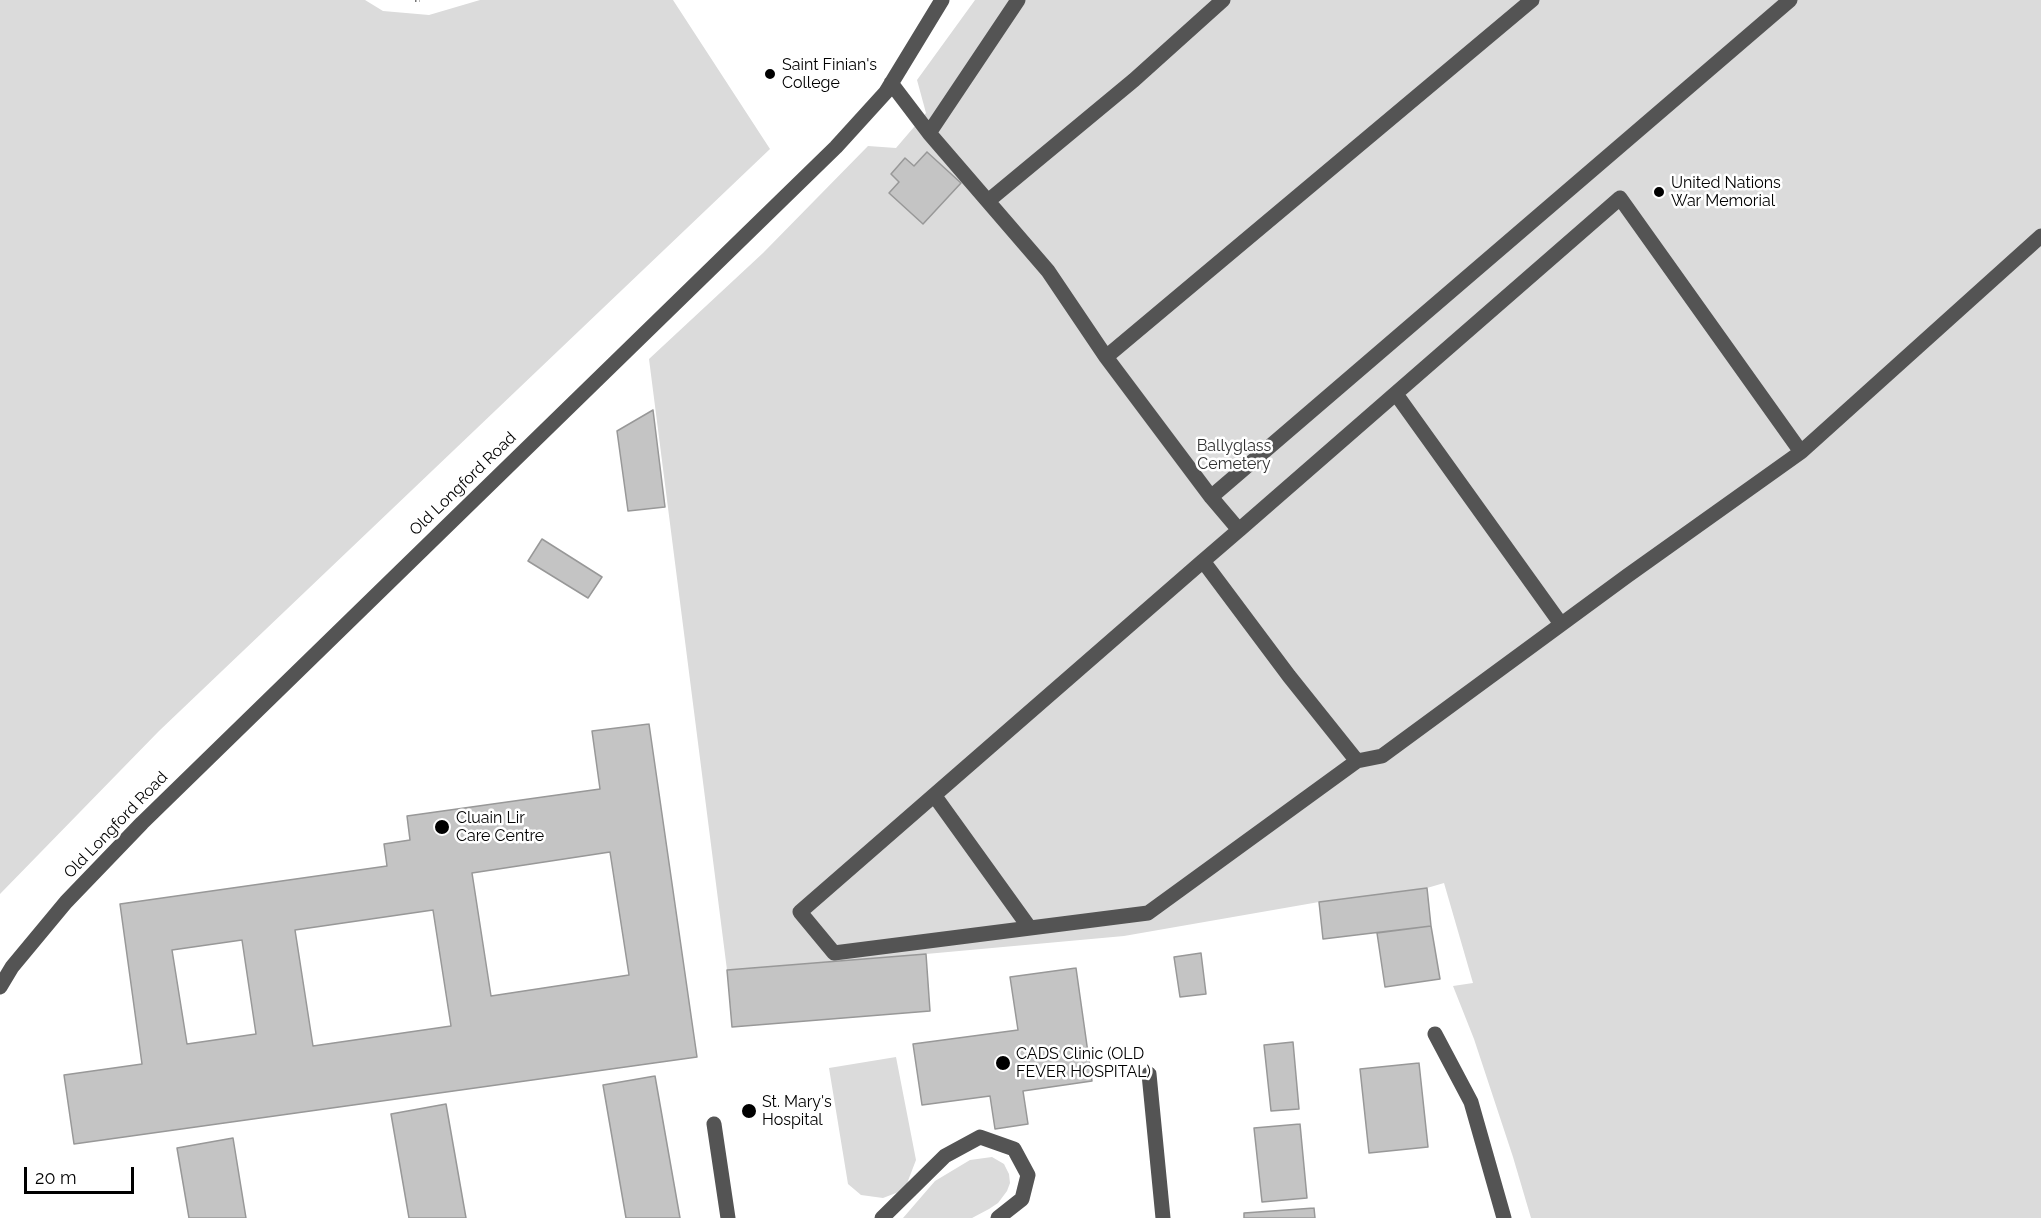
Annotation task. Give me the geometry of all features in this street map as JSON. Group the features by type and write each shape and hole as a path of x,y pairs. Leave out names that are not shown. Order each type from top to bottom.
{"street":[{"name":"Old Longford Road","path":"0,987 12,968 66,902 142,823 828,155 886,92 942,0"},
{"path":"929,133 1018,0"},
{"path":"988,201 1134,80 1223,0"},
{"path":"1107,357 1532,0"},
{"path":"1211,497 1790,0"},
{"path":"891,83 929,133 1048,271 1107,357 1211,497 1239,530"},
{"path":"1801,452 1620,198 800,912 834,953 1148,913 1357,761 1382,756 1801,452 2041,236"},
{"path":"1396,394 1561,624"},
{"path":"1203,561 1289,676 1357,761"},
{"path":"934,795 1029,927"},
{"path":"0,979 12,968"},
{"path":"1435,1034 1471,1102 1504,1218"},
{"path":"1149,1074 1163,1218"},
{"path":"714,1124 728,1218"},
{"path":"882,1218 945,1156 980,1137 1014,1149 1028,1175 1022,1199 998,1218"}],"path":[{"path":"415,0 420,0"}],"green space":[{"path":"0,0 365,0 383,11 429,15 480,0 673,0 770,149 159,731 0,894"},
{"name":"Ballyglass Cemetery","path":"975,0 2041,0 2041,1218 1531,1218 1474,1039 1453,986 1473,983 1444,883 1427,888 1319,902 1124,936 727,970 649,359 763,253 868,146 896,148 926,113 917,80"},
{"path":"896,1057 916,1160 906,1186 896,1193 883,1198 861,1195 848,1184 829,1068"},
{"path":"992,1157 1004,1164 1009,1174 1010,1183 1007,1191 998,1203 972,1218 903,1218 935,1181 970,1160"}],"building":[{"path":"927,152 961,183 923,224 889,193 899,182 891,174 905,158 914,166"},
{"path":"653,410 665,507 628,511 617,431"},
{"path":"542,539 602,577 588,598 528,561"},
{"path":"649,724 697,1057 74,1144 64,1075 142,1064 120,904 387,866 384,844 410,840 407,816 600,789 592,731","holes":["610,852 629,975 491,996 472,873","433,910 451,1026 313,1046 295,930","242,940 256,1034 187,1044 172,950"]},
{"path":"1427,888 1431,926 1323,939 1319,902"},
{"path":"1431,926 1440,979 1385,987 1377,933"},
{"path":"1201,953 1206,994 1180,997 1174,957"},
{"path":"926,954 930,1011 732,1027 727,970"},
{"name":"CADS Clinic (OLD FEVER HOSPITAL)","path":"1076,968 1092,1081 1023,1091 1028,1124 995,1129 990,1096 922,1105 913,1044 1018,1030 1010,977"},
{"path":"1293,1042 1299,1109 1271,1111 1264,1045"},
{"path":"1419,1063 1428,1147 1369,1153 1360,1069"},
{"path":"655,1076 680,1218 626,1218 603,1085"},
{"path":"446,1104 466,1218 409,1218 391,1114"},
{"path":"1300,1124 1307,1198 1262,1202 1254,1128"},
{"path":"233,1138 246,1218 189,1218 177,1148"},
{"path":"1314,1208 1315,1218 1244,1218 1244,1213"}],"place":[{"name":"Saint Finian's College","path":"770,74"},
{"name":"United Nations War Memorial","path":"1659,192"},
{"name":"Cluain Lir Care Centre","path":"442,827"},
{"name":"CADS Clinic (OLD FEVER HOSPITAL)","path":"1003,1063"},
{"name":"St. Mary's Hospital","path":"749,1111"}]}
